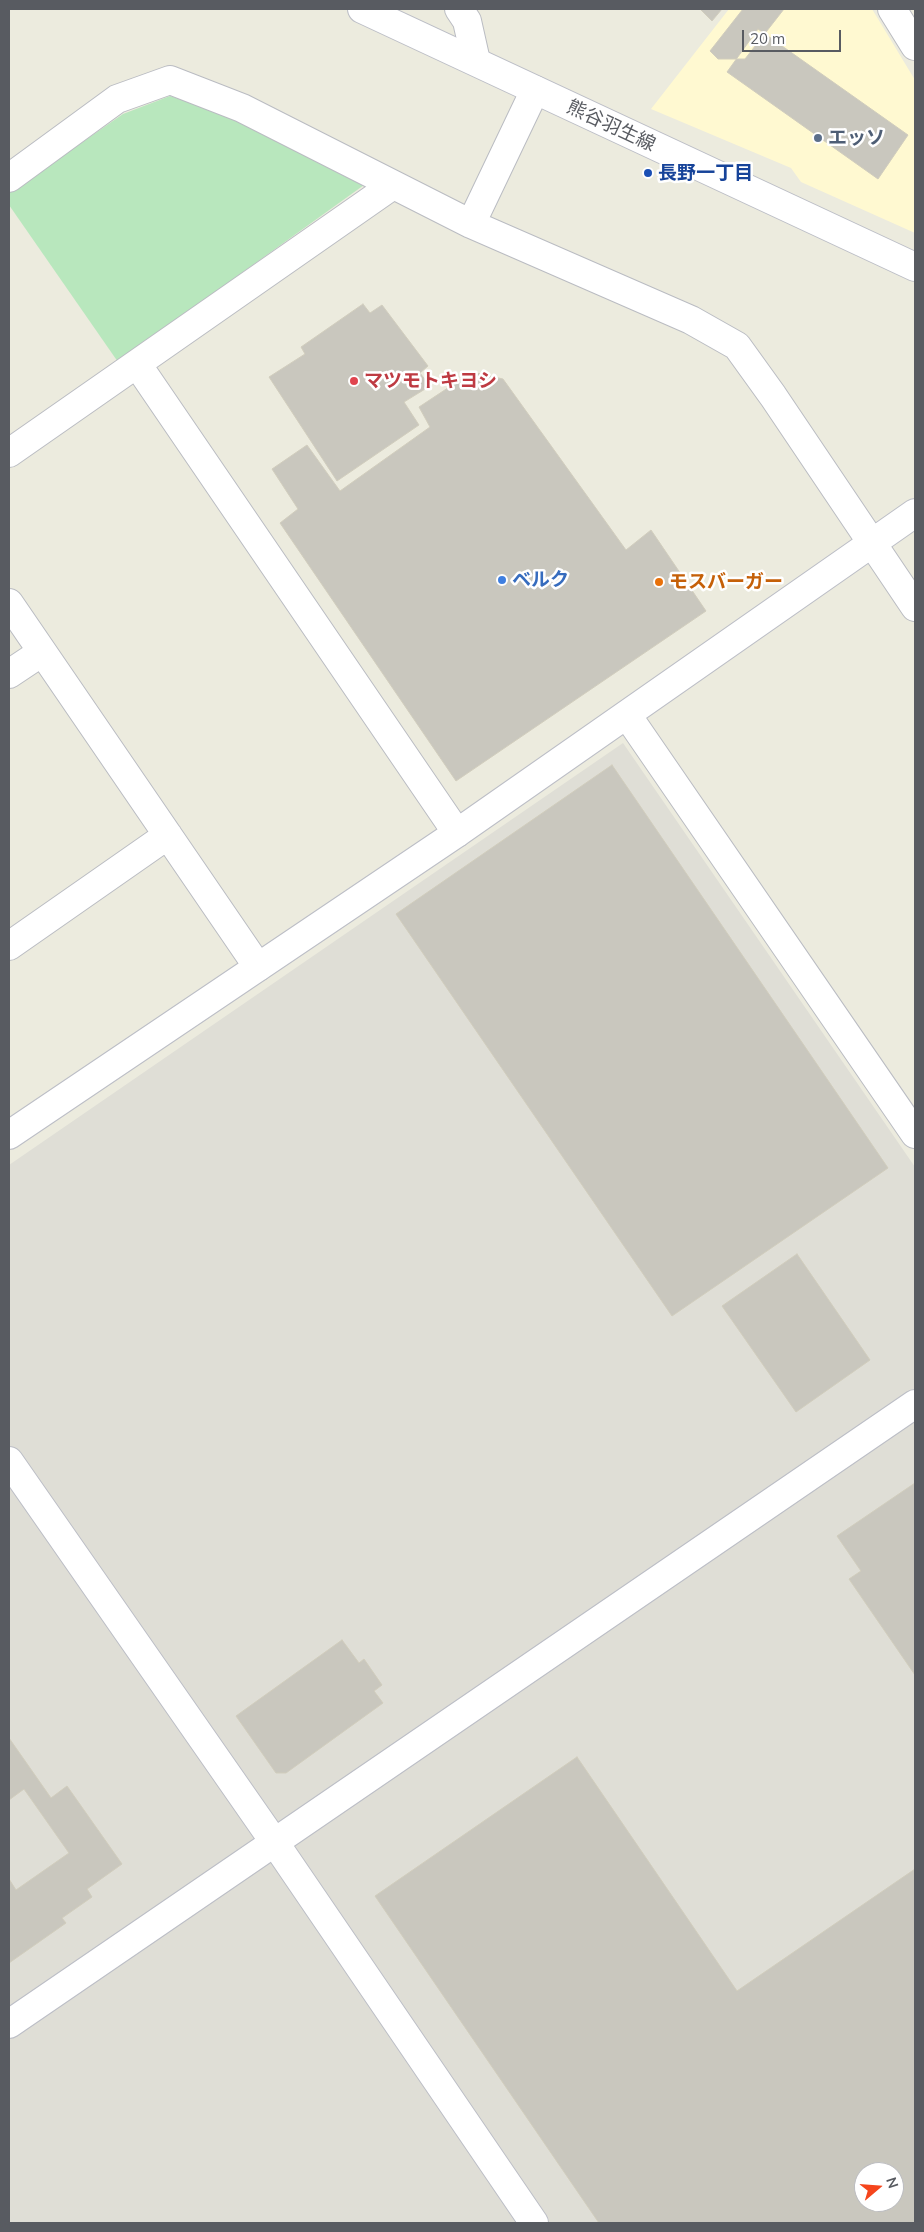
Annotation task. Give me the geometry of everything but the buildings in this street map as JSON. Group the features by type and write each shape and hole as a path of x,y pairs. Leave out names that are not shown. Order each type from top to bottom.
{"street":[{"name":"熊谷羽生線","path":"362,9 915,267"},
{"path":"459,9 467,21 476,61"},
{"path":"892,9 915,46"},
{"path":"9,178 117,99 170,80 242,108 471,224 691,320 737,346 773,396 870,543 915,607"},
{"path":"471,224 535,90"},
{"path":"9,453 393,185"},
{"path":"137,364 457,833"},
{"path":"9,1135 457,833 915,513"},
{"path":"9,603 258,967"},
{"path":"9,674 42,652"},
{"path":"627,715 915,1134"},
{"path":"9,946 168,835"},
{"path":"9,2024 915,1404"},
{"path":"9,1461 276,1843 534,2223"}],"shaded area":[{"name":"エッソ","path":"729,9 872,9 915,80 915,233 801,182 791,168 651,109"},
{"path":"623,743 915,1167 915,2223 9,2223 9,1165"}],"green space":[{"path":"170,96 235,118 364,185 118,362 9,205 9,193 123,114"}],"place":[{"name":"エッソ","path":"818,138"},
{"name":"長野一丁目","path":"648,173"},
{"name":"マツモトキヨシ","path":"354,381"},
{"name":"ベルク","path":"502,580"},
{"name":"モスバーガー","path":"659,582"}]}
